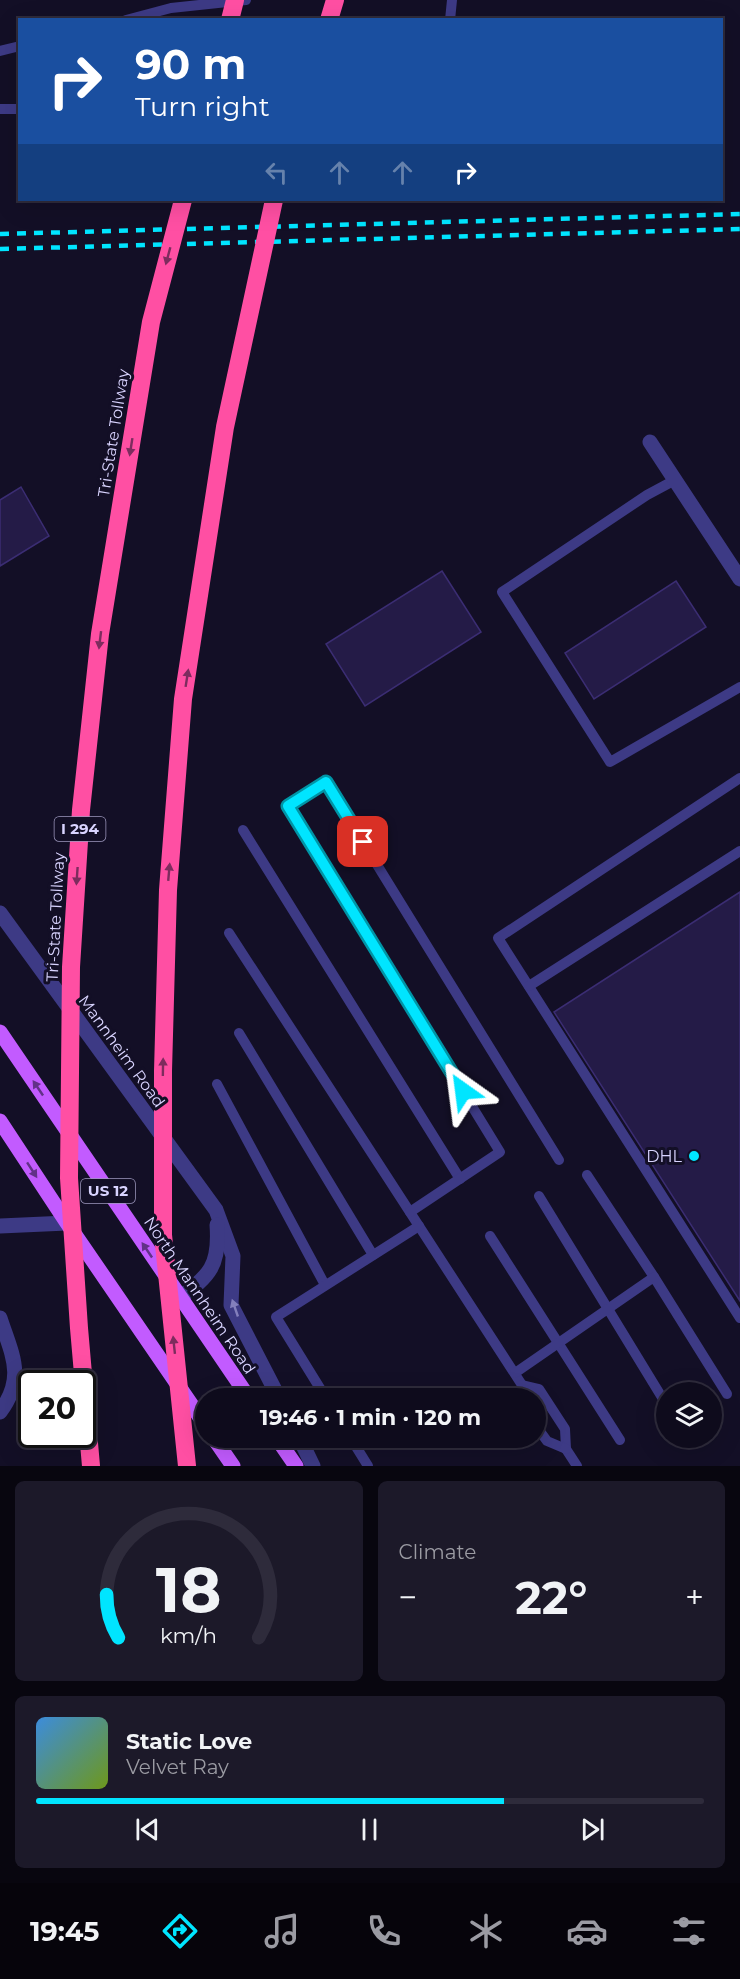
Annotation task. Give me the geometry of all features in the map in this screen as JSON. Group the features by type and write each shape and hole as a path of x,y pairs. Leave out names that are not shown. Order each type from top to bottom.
{"highway":[{"path":"230,18 235,0"},
{"path":"330,18 335,0"},
{"name":"Tri-State Tollway","path":"91,1466 69,1178 71,967 81,810 100,634 151,322 183,201"},
{"path":"187,1466 163,1235 163,1071 168,890 183,699 225,427 274,201"}],"main road":[{"name":"North Mannheim Road","path":"0,1032 179,1299 242,1388"},
{"name":"US 12","path":"0,1121 195,1410"},
{"path":"221,1448 233,1466"},
{"path":"284,1448 296,1466"}],"street":[{"path":"650,442 740,579"},
{"name":"Mannheim Road","path":"0,913 216,1210 232,1256 231,1305 274,1388"},
{"path":"179,1299 199,1284 213,1268 218,1241 216,1210"},
{"path":"0,1226 67,1223"},
{"path":"0,1318 16,1371 11,1398 0,1412"},
{"path":"305,1448 314,1466"}],"lane":[{"path":"134,18 171,8 246,0"},
{"path":"450,18 452,0"},
{"path":"0,51 18,46"},
{"path":"0,109 18,109"},
{"path":"675,480 648,495 502,592 610,762 740,687"},
{"path":"740,778 498,938 740,1317"},
{"path":"410,1212 500,1152 288,806 326,782 559,1160"},
{"path":"243,830 460,1179"},
{"path":"529,986 740,851"},
{"path":"229,933 515,1373 522,1385 521,1388"},
{"path":"239,1033 373,1255"},
{"path":"217,1084 325,1285"},
{"path":"586,1175 654,1277 727,1394"},
{"path":"539,1196 656,1388"},
{"path":"320,1388 276,1317 419,1226"},
{"path":"490,1236 620,1440"},
{"path":"515,1373 654,1277"},
{"path":"522,1385 539,1389 565,1429 566,1449"},
{"path":"546,1440 566,1449 578,1466"},
{"path":"357,1448 368,1466"}],"building":[{"path":"21,487 49,536 0,566 0,500"},
{"path":"442,571 481,632 365,706 326,644"},
{"path":"676,581 706,627 594,699 565,653"},
{"name":"DHL","path":"740,892 740,1301 554,1012"}],"railway":[{"path":"0,234 740,214"},
{"path":"0,249 740,229"}],"place":[{"name":"DHL","path":"694,1156"}],"route":[{"path":"363,842 326,782 288,806 463,1091"}]}
